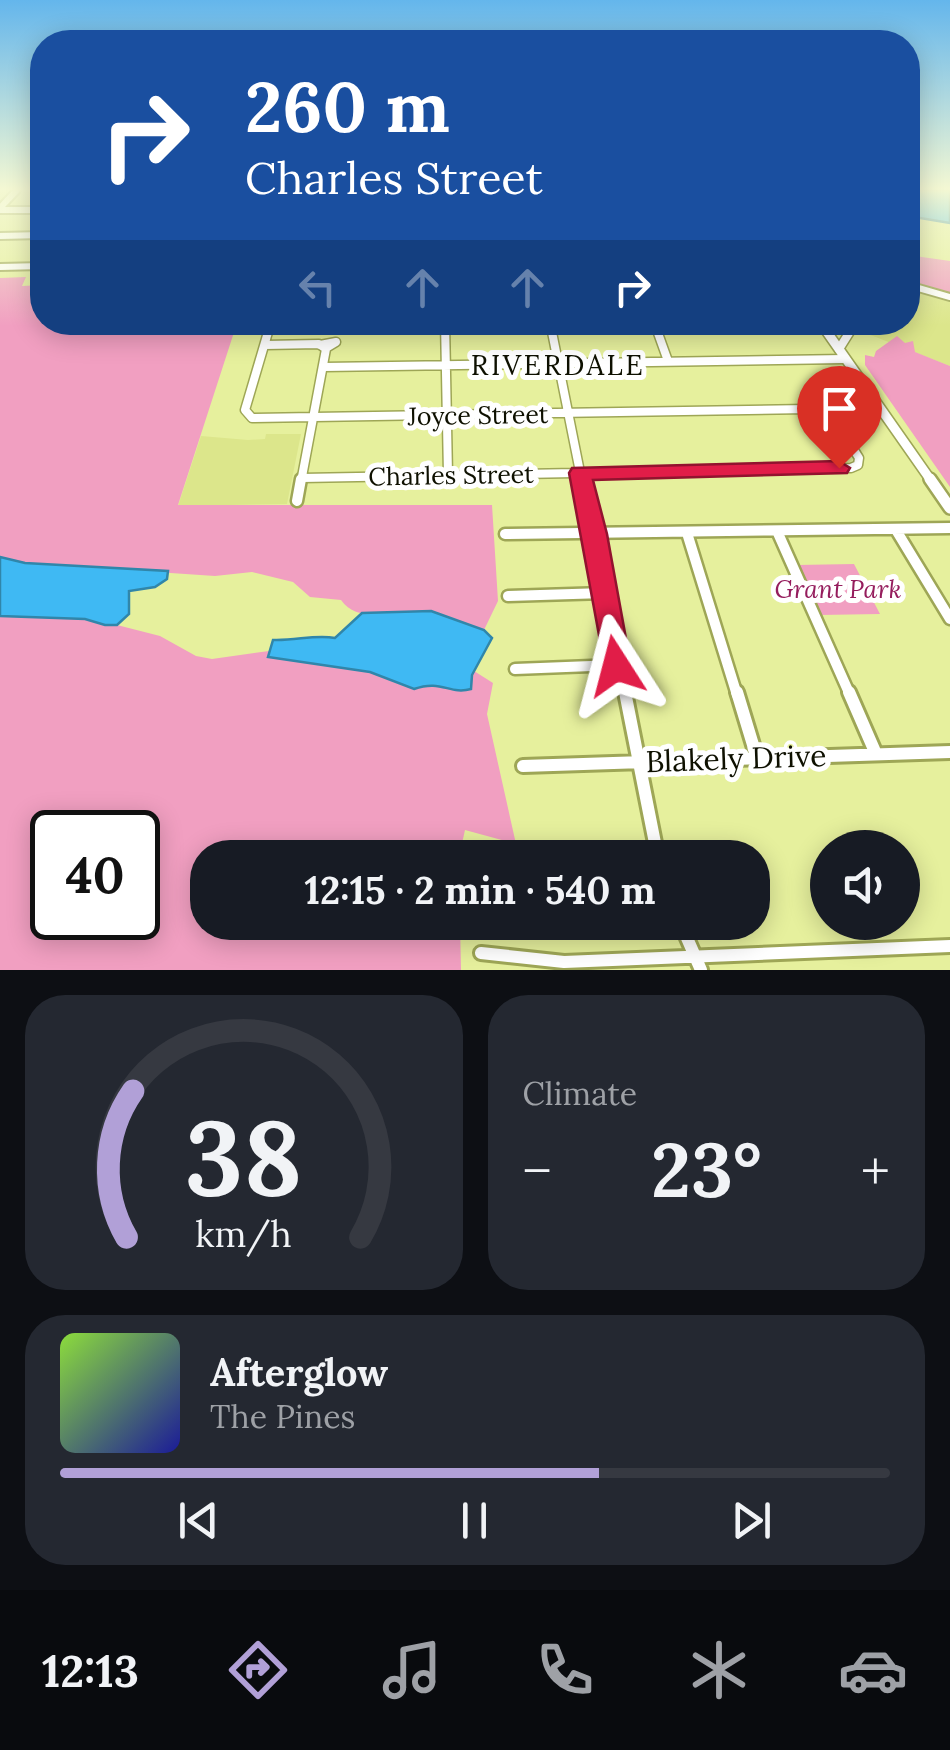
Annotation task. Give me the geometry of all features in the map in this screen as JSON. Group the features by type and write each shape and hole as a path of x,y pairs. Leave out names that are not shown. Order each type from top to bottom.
{"main road":[{"path":"829,335 950,508"}],"street":[{"path":"0,236 30,236"},
{"path":"0,266 30,266"},
{"path":"920,288 950,298"},
{"name":"Joyce Street","path":"267,335 246,415 256,419 808,410"},
{"path":"446,335 448,476"},
{"path":"553,335 595,534 616,666 654,840"},
{"path":"659,335 668,361"},
{"path":"324,367 842,354 850,335"},
{"path":"264,346 323,347 324,367 297,500"},
{"name":"Charles Street","path":"302,478 858,465 858,457 834,418 808,410"},
{"path":"505,534 950,528"},
{"path":"896,530 950,619"},
{"path":"777,531 876,754"},
{"path":"687,533 758,758"},
{"path":"508,596 605,593"},
{"path":"515,668 616,666"},
{"name":"Blakely Drive","path":"522,766 950,752"},
{"path":"688,940 698,963"},
{"path":"481,952 565,966 698,963 950,946"}],"shaded area":[{"path":"920,291 950,301 950,366 871,335 920,335"},
{"path":"266,434 301,434 287,504 178,506 201,436 248,440 265,439"}],"green space":[{"path":"920,257 950,261 950,296 920,287"},
{"path":"26,277 22,286 30,286 30,335 233,335 178,505 492,505 498,601 484,630 431,612 360,613 341,600 310,597 293,582 252,572 215,576 24,563 0,557 0,278"},
{"path":"897,336 905,343 913,341 915,352 950,366 950,487 865,365 865,355 874,357 876,351"},
{"name":"Grant Park","path":"854,564 880,614 820,615 797,565"},
{"path":"0,616 85,619 117,625 160,636 196,656 212,659 269,651 269,657 370,672 414,689 433,682 462,691 474,671 493,683 487,714 515,840 465,830 463,840 190,840 190,940 460,940 461,970 0,970"}],"water":[{"path":"0,557 25,563 168,571 167,579 155,587 129,591 129,614 117,625 105,625 85,619 0,616"},
{"path":"431,611 484,630 492,638 472,675 471,689 414,689 370,672 268,657 273,640 335,638 362,613"}],"district":[{"name":"RIVERDALE","path":"558,365"}],"route":[{"path":"616,666 595,534 580,473 839,468"}]}
